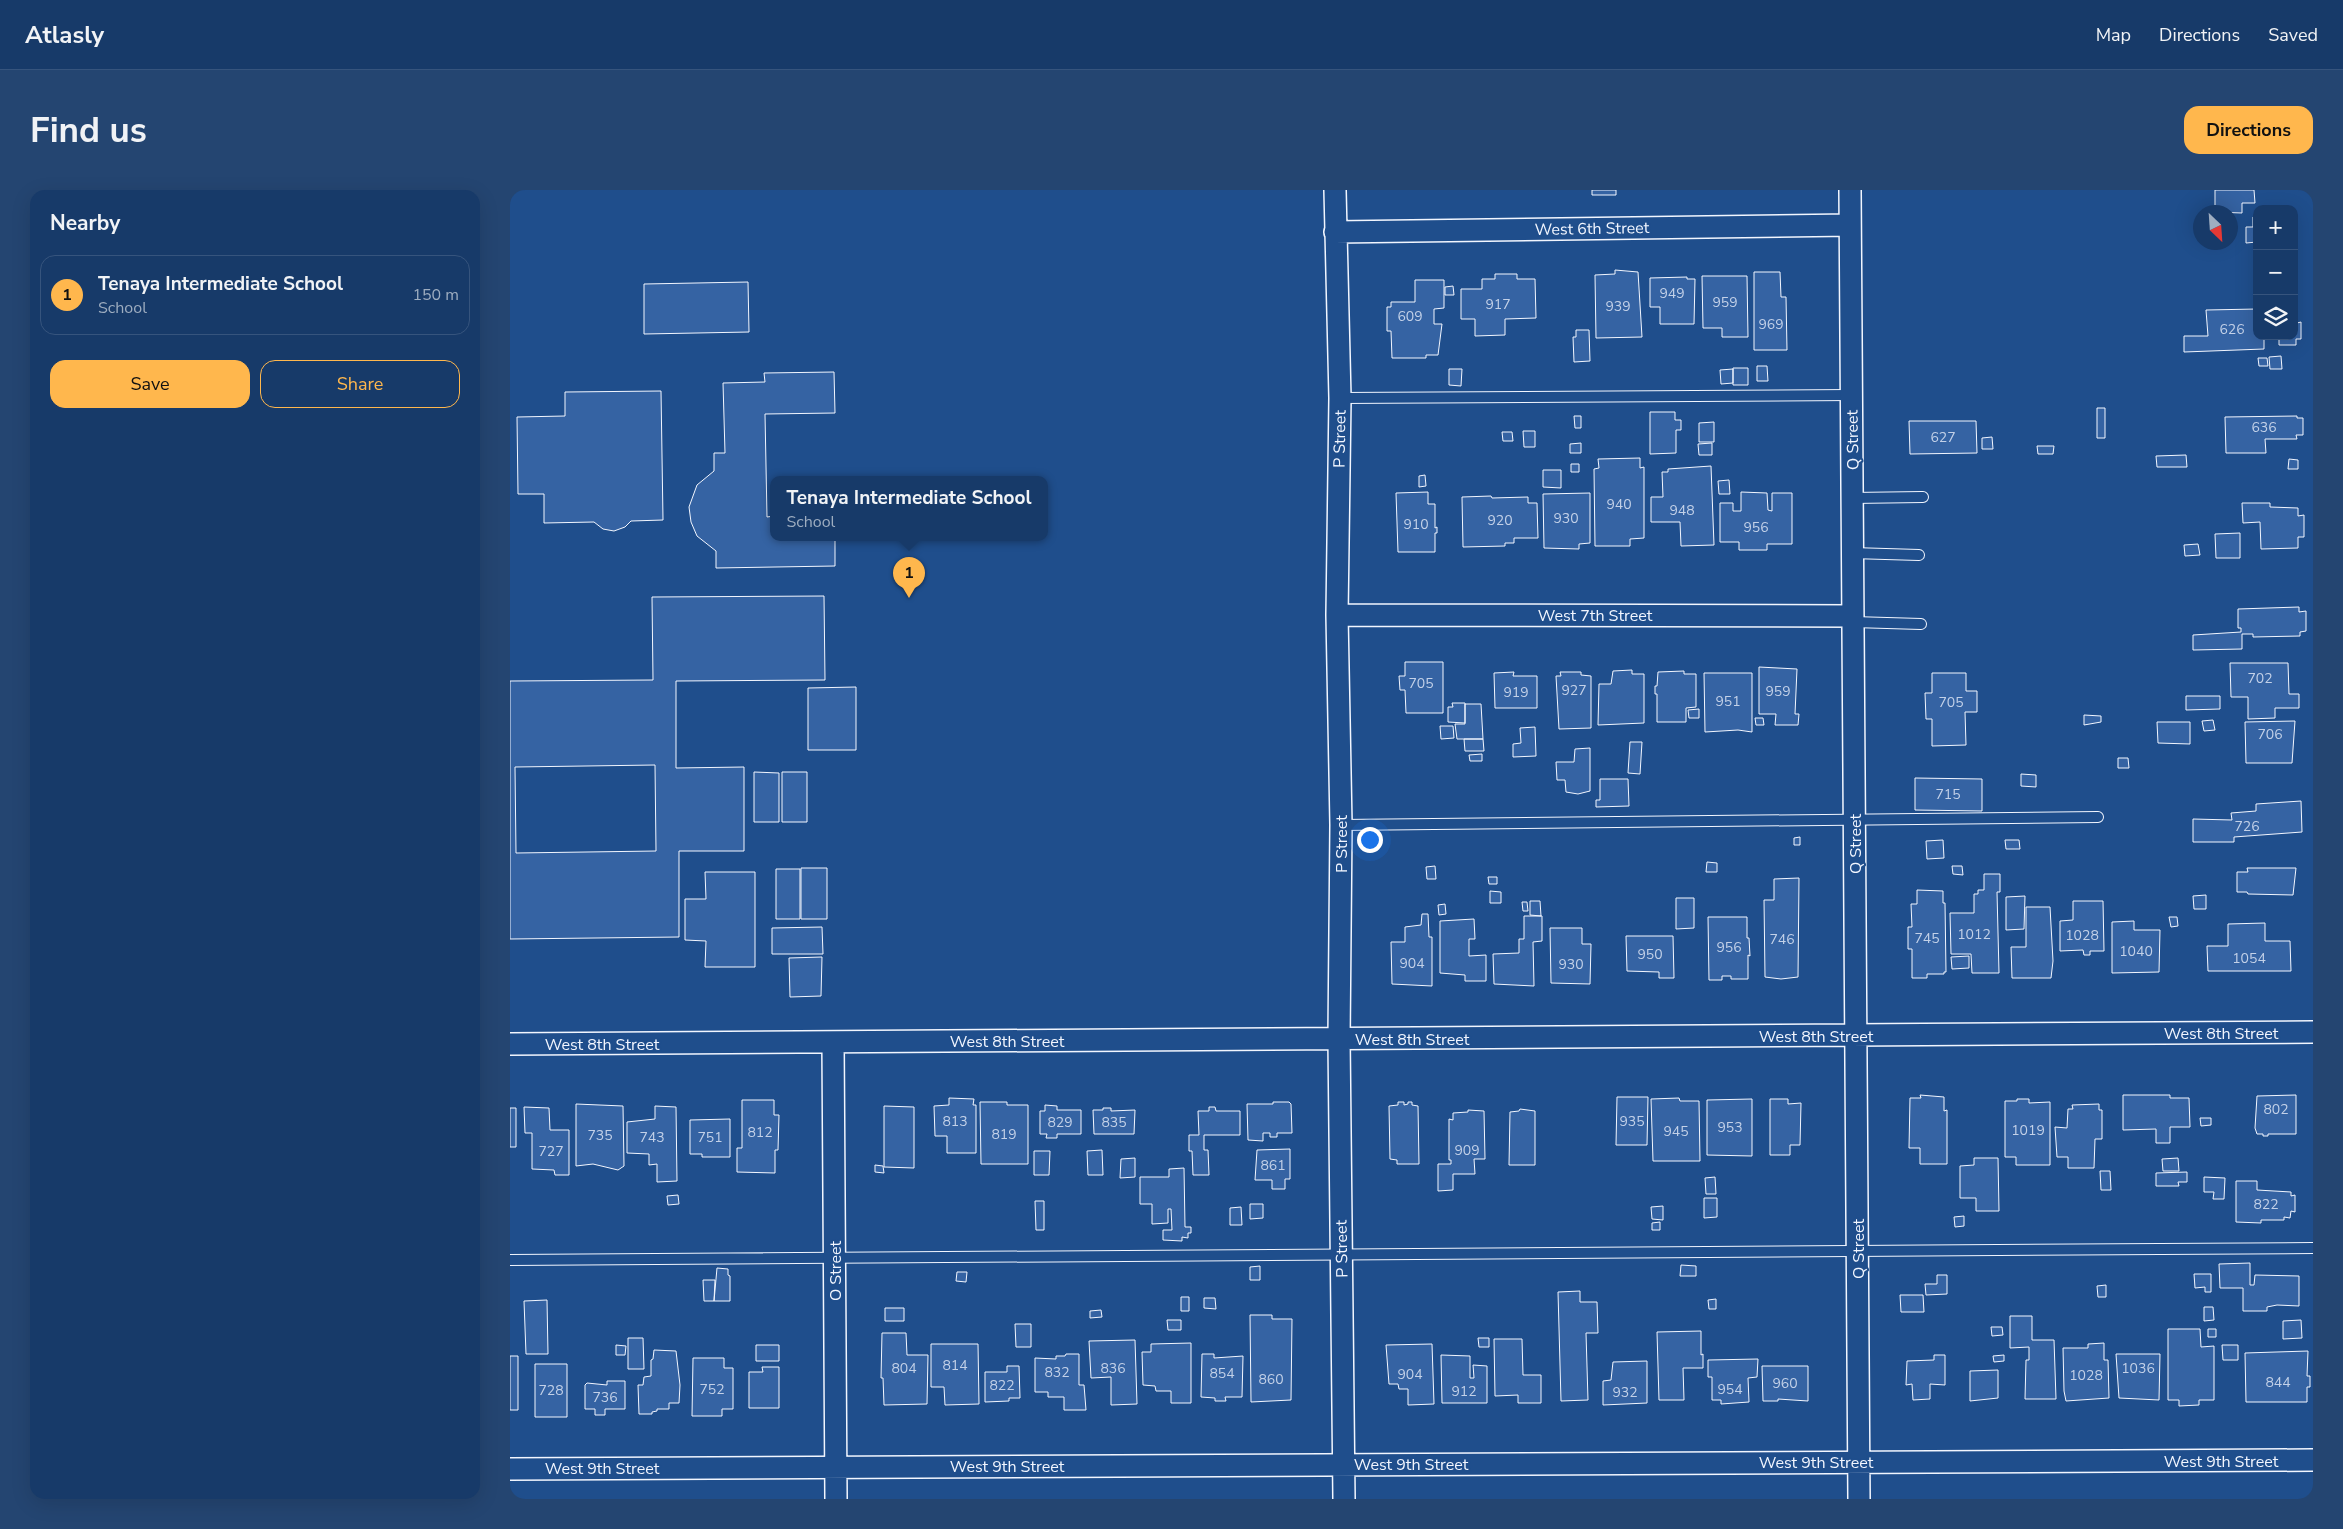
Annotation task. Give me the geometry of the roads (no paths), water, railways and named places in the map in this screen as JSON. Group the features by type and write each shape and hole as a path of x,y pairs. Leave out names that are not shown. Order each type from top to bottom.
{"street":[{"name":"P Street","path":"1335,190 1340,398 1337,615 1341,825 1339,1040 1344,1499"},
{"name":"Q Street","path":"1850,190 1860,1499"},
{"name":"West 6th Street","path":"1335,232 1850,225"},
{"name":"West 7th Street","path":"1337,615 1853,619"},
{"name":"West 8th Street","path":"510,1044 1339,1040 2313,1032"},
{"name":"O Street","path":"833,1042 836,1258 836,1499"},
{"name":"West 9th Street","path":"510,1469 2313,1460"}],"lane":[{"path":"1340,398 1851,395"},
{"path":"1852,498 1923,497"},
{"path":"1852,553 1918,555"},
{"path":"1853,619 1921,624"},
{"path":"1341,825 2098,817"},
{"path":"510,1260 2313,1248"}],"place":[{"name":"Tenaya Intermediate School","path":"909,598"}]}
